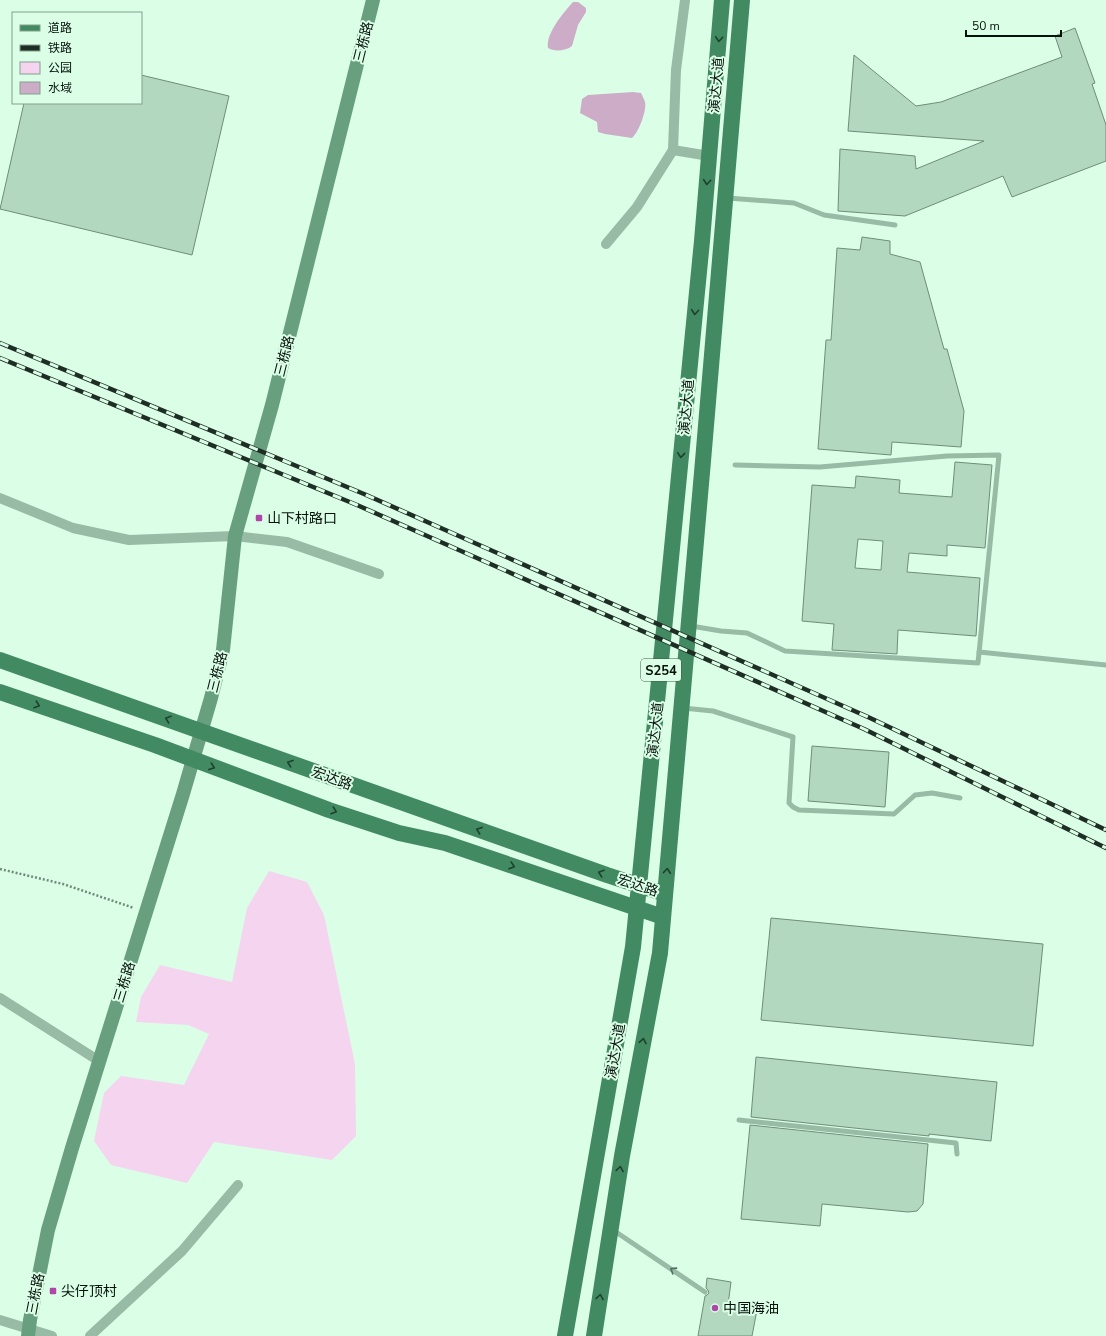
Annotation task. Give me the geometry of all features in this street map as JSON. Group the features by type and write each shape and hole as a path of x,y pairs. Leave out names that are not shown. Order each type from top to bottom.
{"main road":[{"name":"三栋路","path":"28,1333 36,1285 48,1230 193,759 223,650 235,536 272,405 373,0"},
{"name":"演达大道","path":"565,1336 631,962 640,886 709,156 722,0"},
{"name":"演达大道","path":"594,1336 623,1148 660,953 742,0"},
{"name":"宏达路","path":"0,660 665,894"},
{"name":"宏达路","path":"0,692 399,833 445,843 663,918"}],"street":[{"path":"606,244 637,207 673,150 676,70 684,0"},
{"path":"673,150 709,156"},
{"path":"0,498 73,528 129,540 235,536 287,542 379,574"},
{"path":"0,998 99,1062"},
{"path":"90,1336 182,1251 238,1185"},
{"path":"0,1320 28,1333 52,1336"}],"lane":[{"path":"726,198 794,203 824,216 895,225"},
{"path":"689,625 721,632 747,633 785,651 978,663 999,455 947,456 820,467 735,465"},
{"path":"979,652 1106,665"},
{"path":"682,708 714,711 792,737 789,803 799,810 894,814 915,795 932,793 960,798"},
{"path":"740,1120 956,1143 957,1154"},
{"path":"610,1229 705,1292"}],"path":[{"path":"0,869 63,884 146,912"}],"green space":[{"path":"269,871 307,882 324,915 355,1064 356,1136 332,1160 214,1142 187,1183 111,1165 94,1141 104,1093 121,1076 184,1085 209,1034 188,1025 136,1022 141,997 160,965 232,982 247,908"}],"water":[{"path":"573,2 578,2 586,8 586,12 578,25 572,46 567,49 560,50 548,48 549,36 552,30 560,17"},
{"path":"633,92 641,93 645,106 644,115 640,126 632,138 598,132 597,122 580,113 582,99 588,95"}],"building":[{"path":"1075,28 1095,83 1092,84 1106,125 1106,161 1012,197 1003,176 905,216 838,211 840,149 915,156 916,169 984,141 848,131 854,55 916,106 941,102 1062,57 1055,36"},
{"path":"142,75 229,96 192,255 0,209 24,104 142,104"},
{"path":"862,237 890,241 890,254 920,262 944,349 947,349 964,411 961,447 892,442 891,455 818,449 826,340 831,340 837,248 860,250"},
{"path":"955,462 992,465 985,548 947,545 947,556 909,553 907,572 980,578 976,636 898,630 897,654 832,650 834,624 802,621 812,485 855,488 856,476 900,480 899,493 952,497","holes":["858,539 883,541 881,570 855,568"]},
{"path":"812,746 889,752 885,807 808,801"},
{"path":"771,918 1043,944 1033,1046 761,1020"},
{"path":"756,1057 997,1082 991,1141 751,1117"},
{"path":"750,1125 928,1144 923,1204 917,1211 908,1212 822,1204 820,1226 741,1219"},
{"name":"中国海油","path":"707,1278 731,1282 728,1305 757,1310 752,1336 698,1336 705,1296 709,1293 706,1288"}],"railway":[{"path":"0,343 364,494 868,717 1106,830"},
{"path":"0,358 357,505 864,729 1106,848"}],"place":[{"name":"山下村路口","path":"259,518"},
{"name":"尖仔顶村","path":"53,1291"},
{"name":"中国海油","path":"715,1308"}]}
